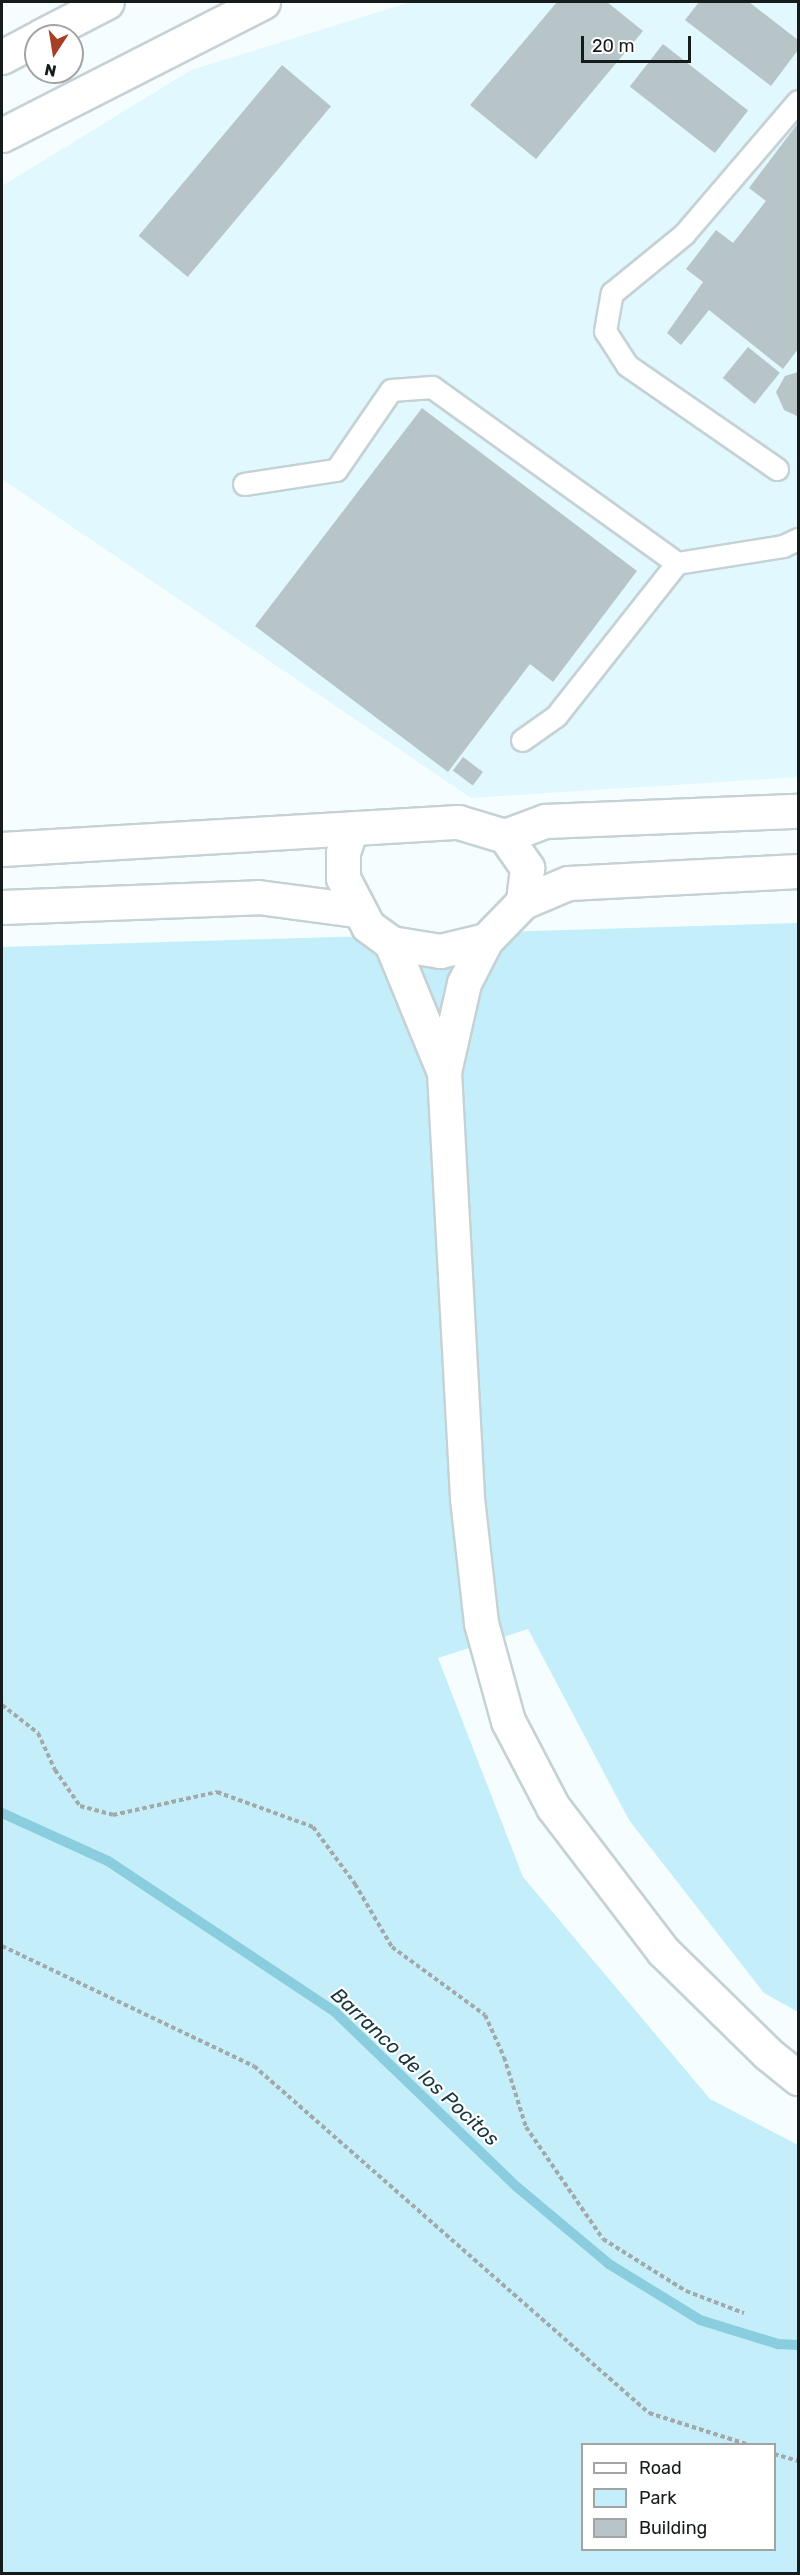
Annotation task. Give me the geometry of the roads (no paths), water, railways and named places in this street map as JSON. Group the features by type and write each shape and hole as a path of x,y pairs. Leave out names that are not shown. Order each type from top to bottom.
{"main road":[{"path":"64,24 107,2"},
{"path":"2,135 263,2"},
{"path":"2,57 24,45"},
{"path":"2,849 458,822 505,836 545,821 798,810"},
{"path":"351,829 343,852 343,878 357,910 368,926 391,943 440,951 486,940"},
{"path":"505,836 527,868 523,902"},
{"path":"798,871 568,883 523,902 486,940 464,983 444,1072 467,1498 481,1623 508,1721 553,1807 663,1952 759,2046 798,2078"},
{"path":"2,907 258,897 357,910"},
{"path":"391,943 444,1072"}],"lane":[{"path":"777,469 627,365 605,331 612,293 684,234 798,101"},
{"path":"244,484 336,470 391,390 432,387 677,563"},
{"path":"522,740 556,716 677,563 783,546 798,540"}],"waterway":[{"name":"Barranco de los Pocitos","path":"2,1813 108,1861 335,2012 517,2187 609,2264 700,2320 778,2344 798,2345"}]}
